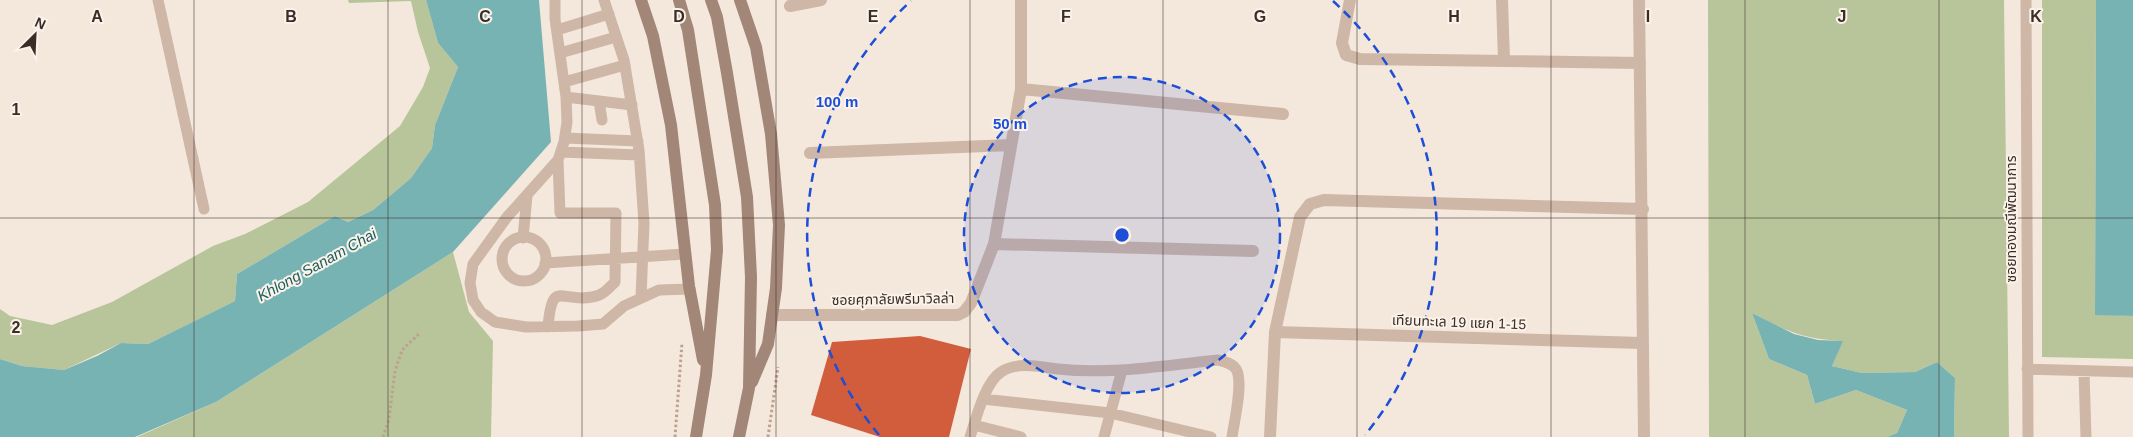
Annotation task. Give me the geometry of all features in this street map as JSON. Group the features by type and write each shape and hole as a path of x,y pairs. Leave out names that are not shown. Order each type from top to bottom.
{"main road":[{"path":"641,0 653,36 671,126 685,254 706,375"},
{"path":"679,0 688,30 715,205 717,250 706,375 696,437"},
{"path":"711,0 727,72 747,197 751,277 749,388 739,437"},
{"path":"740,0 756,47 771,134 779,225 776,288 768,344 749,388"}],"street":[{"path":"790,6 822,0"},
{"name":"ซอยศุภาลัยพรีมาวิลล่า","path":"772,315 958,315 964,312 971,303 994,244 1021,89 1020,0"},
{"path":"1350,0 1342,43 1346,54 1360,59 1640,63"},
{"path":"1502,0 1504,60"},
{"path":"1639,0 1644,437"},
{"path":"1021,89 1283,114"},
{"path":"810,153 1011,145"},
{"path":"1270,437 1275,332 1300,217 1310,204 1324,200 1642,209"},
{"path":"994,244 1253,251"},
{"name":"เทียนทะเล 19 แยก 1-15","path":"1275,332 1642,342"}],"lane":[{"path":"158,0 204,209"},
{"path":"548,327 550,305 554,298 561,295 591,298 604,293 615,282 617,259 616,212 560,214 559,156 565,138 567,122 566,97 556,30 555,0"},
{"path":"604,0 625,66 638,141 644,223 641,298"},
{"name":"ซอยทองมณีพัฒนาการ","path":"2026,0 2028,437"},
{"path":"556,30 608,14"},
{"path":"560,53 616,37"},
{"path":"564,82 625,66"},
{"path":"566,97 632,105"},
{"path":"599,101 602,120"},
{"path":"565,138 638,141"},
{"path":"559,156 639,155"},
{"path":"559,156 527,196 507,217 473,264 470,283 473,300 481,312 495,322 526,327 602,324 624,306 659,290 690,289"},
{"path":"523,238 527,196"},
{"path":"523,238 537,243 542,248 545,262 538,276 532,280 518,280 507,273 502,260 503,253 510,242 523,238"},
{"path":"481,252 503,253"},
{"path":"545,262 642,258 685,254"},
{"path":"970,437 983,399 1001,372 1020,365 1067,370 1122,370 1218,360 1231,364 1237,371 1239,387 1232,437"},
{"path":"2027,369 2133,372"},
{"path":"1104,437 1122,370"},
{"path":"2084,372 2086,437"},
{"path":"983,399 1110,413 1211,437"},
{"path":"974,425 1021,437"}],"path":[{"path":"383,437 389,419 395,371 402,350 420,333"}],"green space":[{"path":"348,0 426,0 438,43 458,67 435,125 432,148 411,178 373,210 348,222 335,216 237,274 235,301 148,344 121,343 64,370 22,366 0,359 0,309 10,316 52,325 112,302 213,246 245,234 308,202 400,126 423,87 430,68 418,32 411,1 349,3"},
{"path":"1708,0 2004,0 2009,437 1954,437 1955,378 1937,362 1915,372 1862,373 1832,366 1842,341 1795,333 1752,313 1769,359 1807,375 1815,404 1856,390 1907,410 1897,433 1887,437 1709,437"},
{"path":"2042,0 2096,0 2095,314 2133,316 2133,359 2042,357"},
{"path":"453,252 469,312 493,341 491,437 137,437 216,402"}],"water":[{"name":"Khlong Sanam Chai","path":"426,0 539,0 551,142 453,252 216,402 135,437 0,437 0,359 22,366 64,370 121,343 148,344 235,301 237,274 335,216 348,222 373,210 411,178 432,148 435,125 458,67 438,43"},
{"path":"2096,0 2133,0 2133,316 2095,315"},
{"path":"1752,313 1794,334 1818,340 1843,341 1832,366 1862,373 1915,372 1937,362 1955,378 1954,437 1887,437 1897,433 1907,410 1856,390 1815,404 1807,375 1769,359"}],"building":[{"path":"920,336 971,349 949,437 880,437 811,415 832,342"}]}
